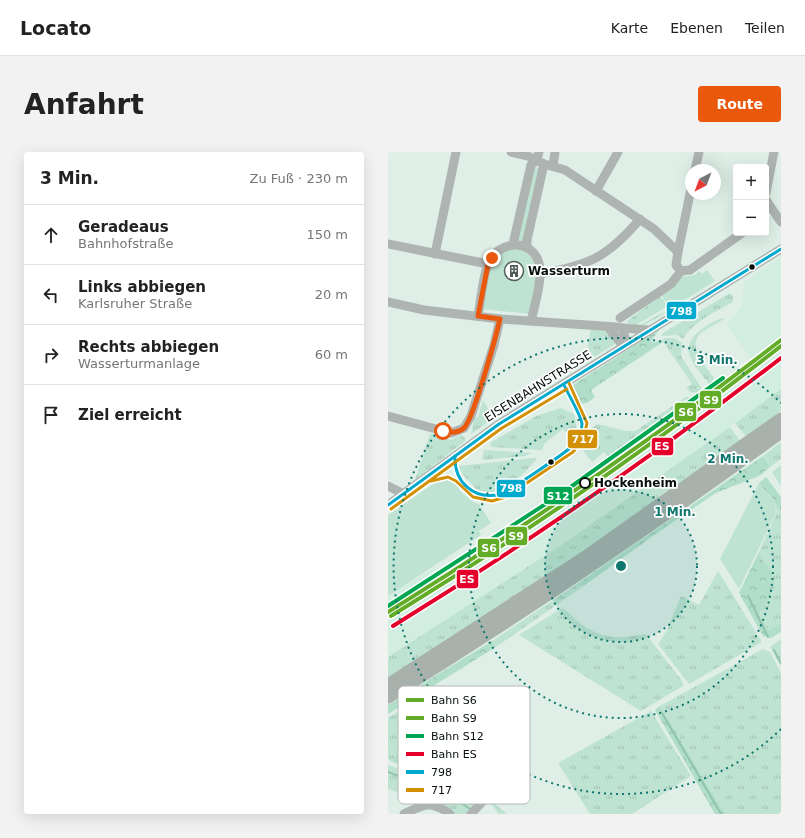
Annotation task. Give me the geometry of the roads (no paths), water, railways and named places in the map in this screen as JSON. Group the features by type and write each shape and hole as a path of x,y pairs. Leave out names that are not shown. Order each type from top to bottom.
{"highway":[{"path":"388,685 584,558 781,419"},
{"path":"405,686 478,640 609,553 781,432"},
{"path":"388,697 398,691"}],"street":[{"path":"435,254 456,152"},
{"path":"511,152 543,160 565,170 654,229 678,252"},
{"path":"513,244 531,165 543,160 555,152"},
{"path":"596,191 618,152"},
{"path":"696,164 699,152"},
{"path":"769,178 774,152"},
{"path":"527,247 527,240 543,160"},
{"path":"681,271 676,263 689,200"},
{"path":"770,214 781,222"},
{"path":"540,274 574,268 589,262 607,252 625,237 640,219"},
{"path":"620,318 671,284 681,271 690,270 738,236"},
{"path":"388,244 488,264"},
{"path":"478,316 488,264 498,251 513,244 527,247 537,258 540,274 531,321"},
{"name":"EISENBAHNSTRASSE","path":"388,505 499,424 781,249"},
{"path":"388,302 424,310 500,319 651,330"},
{"path":"388,416 451,433 464,428 471,416 494,345 500,319"},
{"path":"608,327 623,346 626,341 622,328"},
{"path":"388,486 404,494"},
{"path":"404,814 428,804 435,805 450,814"},
{"path":"471,814 480,804"}],"waterway":[{"path":"748,596 768,637"},
{"path":"774,650 781,663"},
{"path":"662,713 721,814"},
{"path":"388,772 398,776"},
{"path":"462,804 472,810"}],"rail line":[{"name":"S6","path":"388,612 539,515 686,412 781,340"},
{"name":"S9","path":"391,616 491,553 590,487 686,418 781,346"},
{"name":"ES","path":"393,626 493,563 591,497 687,429 781,358"},
{"name":"S12","path":"388,606 558,496 723,378"}],"place":[{"name":"Wasserturm","path":"514,271"},
{"name":"Hockenheim","path":"585,483"}]}
